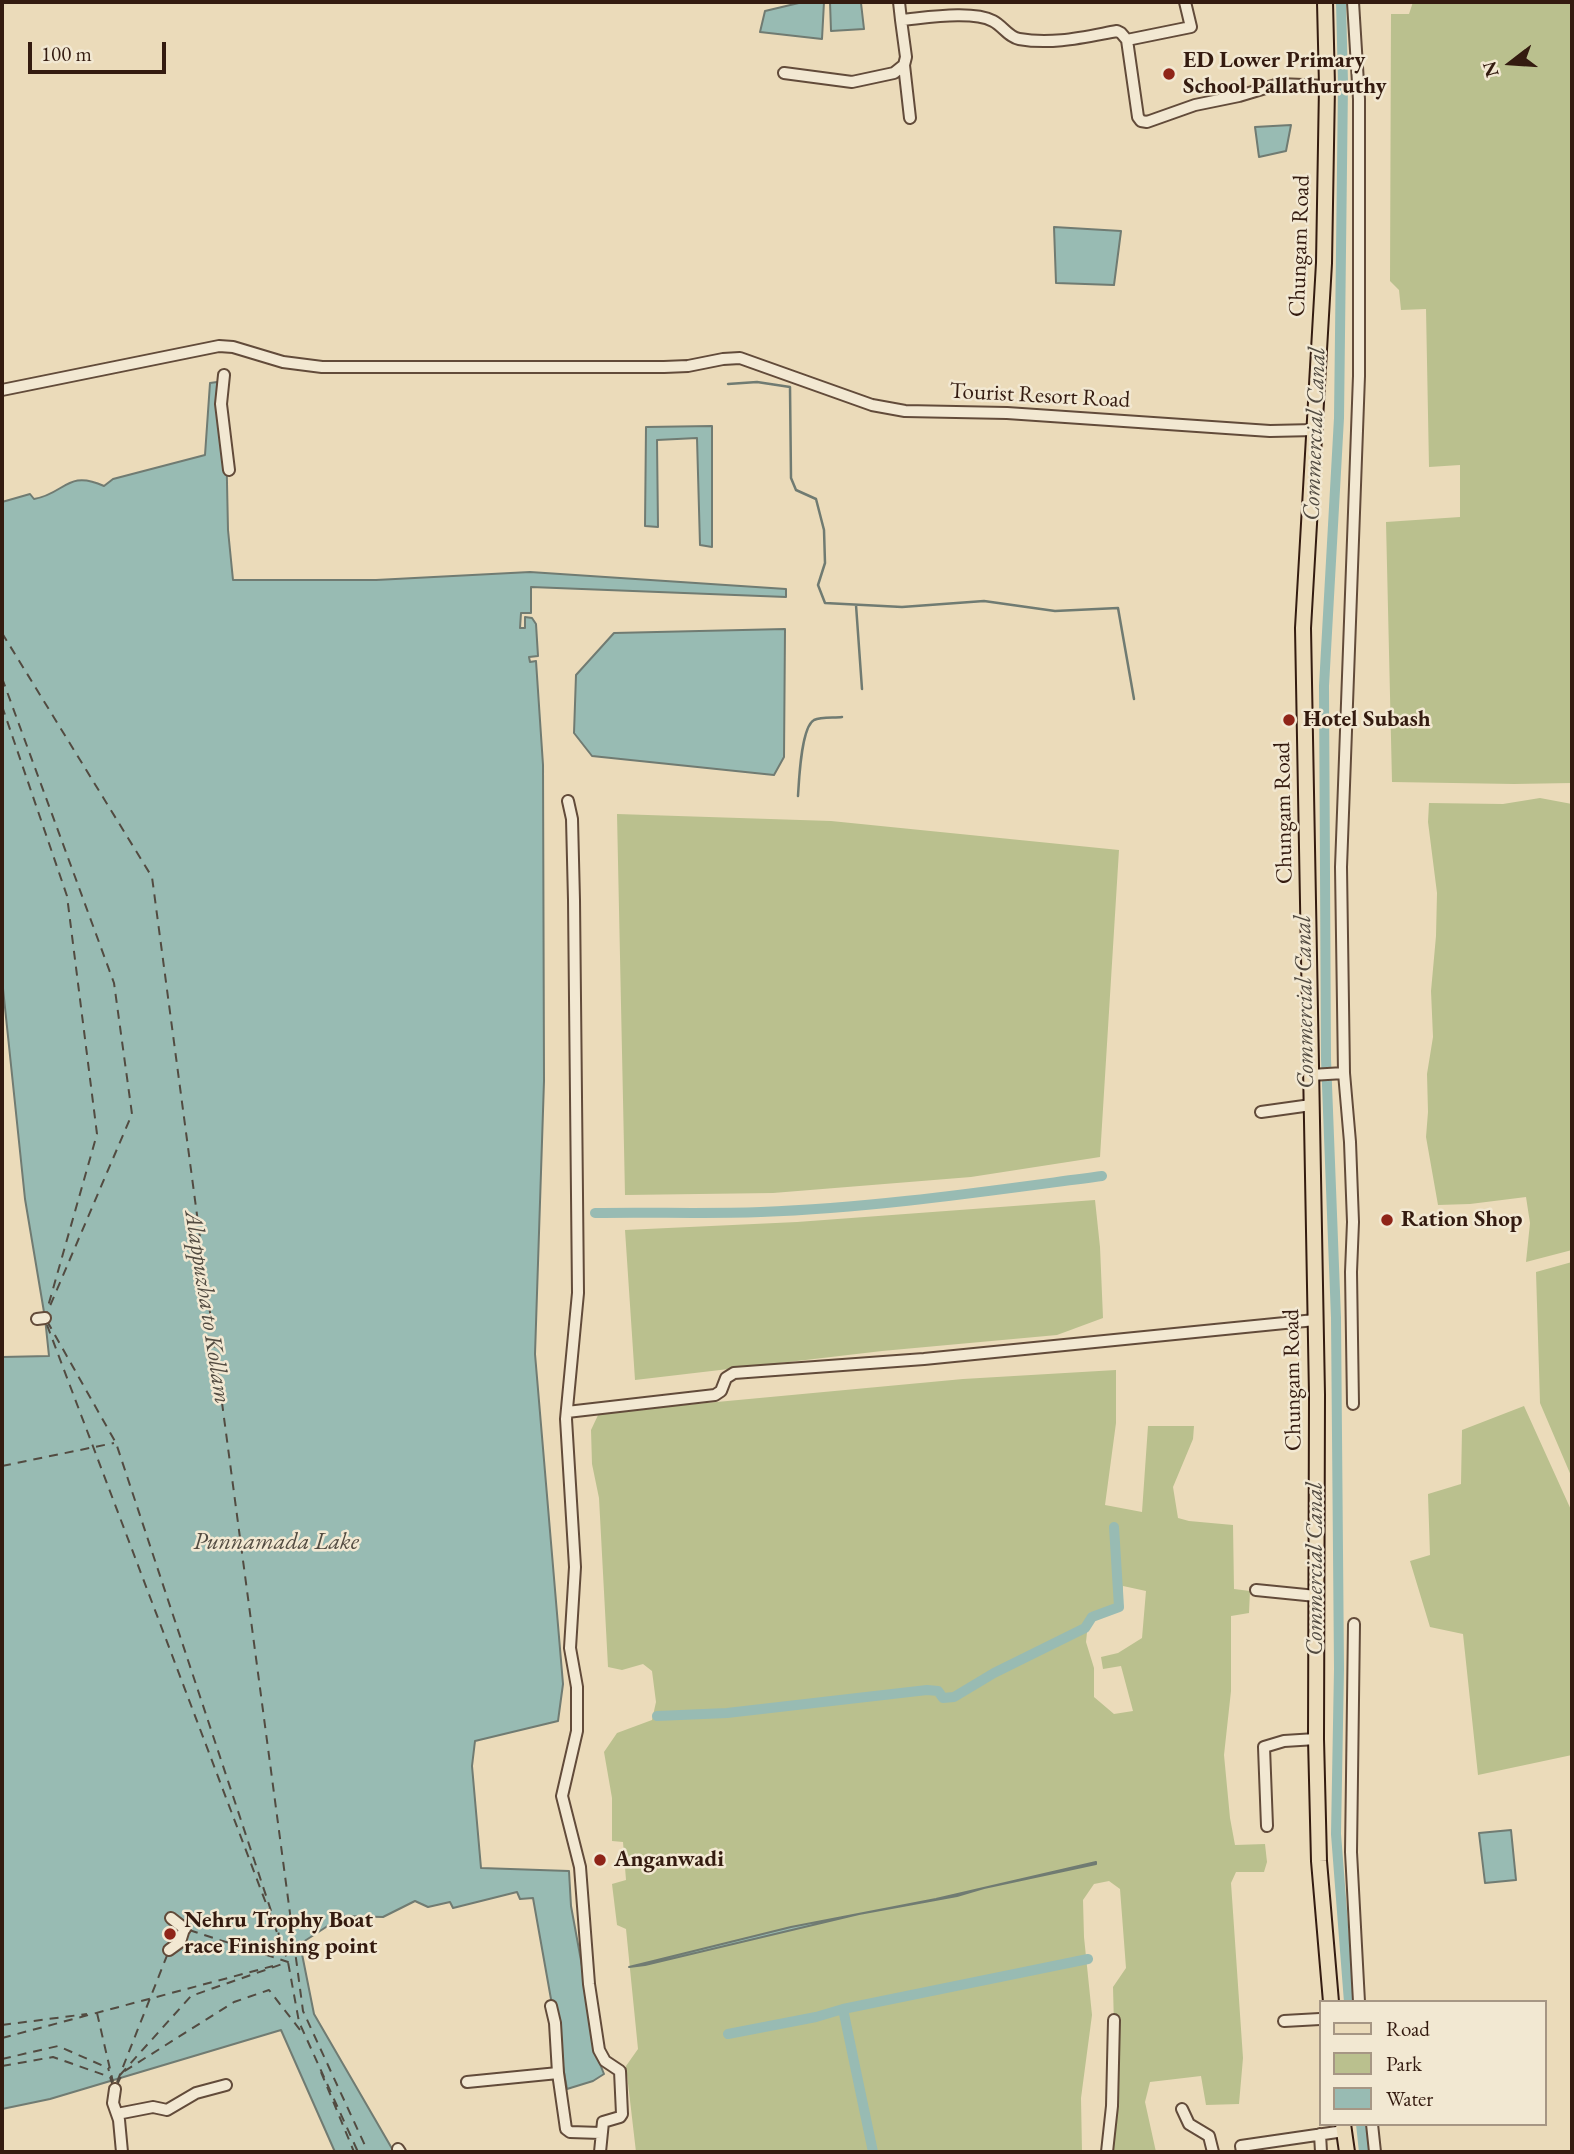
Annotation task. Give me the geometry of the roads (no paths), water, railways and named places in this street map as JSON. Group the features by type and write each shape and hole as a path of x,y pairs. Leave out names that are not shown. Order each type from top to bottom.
{"main road":[{"name":"Chungam Road","path":"1325,2 1327,86 1324,262 1303,628 1315,1075 1311,1105 1315,1320 1316,1739 1319,1861 1331,2000"},
{"path":"1344,2127 1347,2152"}],"street":[{"path":"899,2 911,118"},
{"path":"1127,40 1191,27 1185,2"},
{"path":"1353,2 1359,99 1359,376 1341,867 1342,1073 1350,1142 1353,1222 1353,1404"},
{"path":"901,20 982,17 993,21 1017,39 1066,41 1117,31 1127,40 1138,117 1141,121 1279,84 1327,86"},
{"path":"784,73 852,82 894,73 904,65"},
{"name":"Tourist Resort Road","path":"2,390 219,346 233,347 283,362 322,367 664,367 735,358 872,405 905,411 1007,414 1270,431 1315,430"},
{"path":"224,375 222,404 229,470"},
{"path":"568,801 572,819 578,1293 567,1412 575,1567 570,1648 577,1687 577,1731 562,1796 580,1867 589,1984 599,2050 605,2061 621,2071 622,2078 622,2114 603,2122 600,2152"},
{"path":"1315,1075 1342,1073"},
{"path":"1261,1111 1311,1105"},
{"path":"567,1412 715,1395 722,1391 726,1378 734,1373 924,1359 1315,1320"},
{"path":"1256,1590 1316,1596"},
{"path":"1354,1624 1351,1852 1359,2000"},
{"path":"1267,1826 1264,1747 1284,1741 1316,1739"},
{"path":"169,1950 180,1942 185,1929 171,1918"},
{"path":"551,2006 568,2131 601,2133"},
{"path":"1284,2021 1318,2019"},
{"path":"1107,2152 1112,2106 1114,2020"},
{"path":"467,2082 558,2073"},
{"path":"117,2114 153,2107 167,2110 196,2093 226,2085"},
{"path":"114,2089 113,2103 122,2152"},
{"path":"1182,2109 1189,2124 1209,2136 1213,2152"},
{"path":"1372,2126 1375,2152"},
{"path":"1242,2152 1241,2146 1320,2134 1344,2127"},
{"path":"1320,2134 1321,2152"},
{"path":"1282,2140 1283,2152"}],"water":[{"path":"803,2 824,2 822,39 760,32 765,11"},
{"path":"830,2 861,3 864,29 831,31"},
{"path":"1291,125 1286,151 1259,157 1255,127"},
{"path":"1054,227 1121,231 1114,285 1056,283"},
{"name":"Punnamada Lake","path":"217,382 225,388 228,530 233,580 376,580 530,572 786,589 786,597 531,587 531,613 521,613 520,628 525,628 525,617 532,618 536,624 538,656 529,657 530,662 536,661 543,765 544,1081 535,1354 563,1684 558,1721 475,1741 472,1766 481,1868 569,1871 571,1906 604,2074 593,2081 567,2089 533,1898 520,1899 517,1892 453,1908 450,1902 428,1907 415,1901 383,1917 343,1916 300,1944 314,2014 394,2152 335,2152 281,2030 50,2099 2,2109 2,1357 49,1356 25,1199 2,979 2,502 30,494 34,499 74,481 92,481 104,486 113,479 205,455 210,383"},
{"path":"712,426 712,547 700,545 697,438 657,440 658,527 645,526 646,427"},
{"path":"785,629 784,757 774,775 592,756 574,733 576,675 614,633"},
{"path":"1511,1830 1516,1880 1485,1883 1479,1833"},
{"path":"1096,1862 957,1896 859,1914 629,1967 791,1927 936,1899"}],"waterway":[{"name":"Commercial Canal","path":"1341,2 1343,83 1339,418 1324,686 1326,1059 1336,1318 1339,1669 1336,1834 1349,2000"},
{"path":"728,384 757,382 790,387 791,478 796,490 816,499 824,530 825,563 818,585 825,603 902,607 984,601 1055,611 1118,608 1134,699"},
{"path":"856,605 862,689"},
{"path":"798,796 802,755 810,725 817,719 842,717"},
{"path":"595,1213 740,1213 846,1207 1102,1176"},
{"path":"657,1716 727,1713 927,1690 938,1691 943,1698 954,1697 994,1673 1085,1628 1092,1617 1119,1607 1114,1527"},
{"path":"843,2009 1088,1959"},
{"path":"728,2034 843,2009 873,2152"},
{"name":"Commercial Canal","path":"1361,2126 1364,2152"}],"place":[{"name":"ED Lower Primary School Pallathuruthy","path":"1169,74"},
{"name":"Hotel Subash","path":"1289,720"},
{"name":"Ration Shop","path":"1387,1220"},
{"name":"Anganwadi","path":"600,1860"},
{"name":"Nehru Trophy Boat race Finishing point","path":"170,1934"}],"water label":[{"name":"Alappuzha to Kollam","path":"207,1307"}]}
